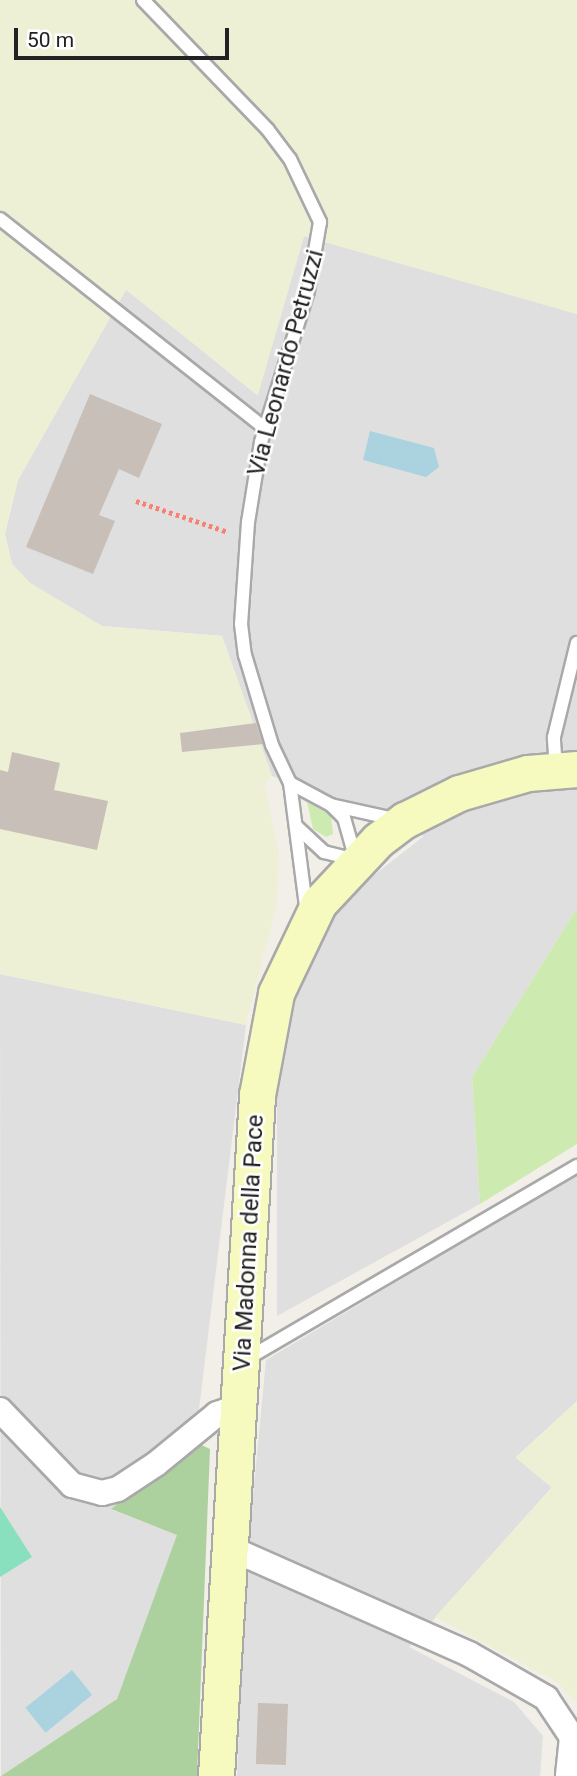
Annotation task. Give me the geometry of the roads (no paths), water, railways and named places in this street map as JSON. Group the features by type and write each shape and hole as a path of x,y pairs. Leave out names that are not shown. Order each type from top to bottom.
{"main road":[{"name":"Via Madonna della Pace","path":"216,1776 261,1058 276,993 306,924 356,860 405,820 459,793 566,769"}],"street":[{"path":"0,1410 72,1485 102,1493 118,1489 145,1471 217,1414 240,1406"},
{"path":"232,1549 469,1654 547,1698 572,1737 568,1776"}],"lane":[{"name":"Via Leonardo Petruzzi","path":"143,0 268,130 290,159 320,222 308,291 265,428 246,535 242,624 245,655 272,745 290,783 307,888 306,924"},
{"path":"0,219 265,428"},
{"path":"566,769 554,737 577,643"},
{"path":"290,783 331,805 365,816 405,820"},
{"path":"296,826 324,852 356,860 344,818 331,805"},
{"path":"243,1361 577,1166"}],"water":[{"path":"370,431 434,448 439,467 426,477 363,460"},
{"path":"72,1670 92,1695 46,1733 25,1708"}]}
